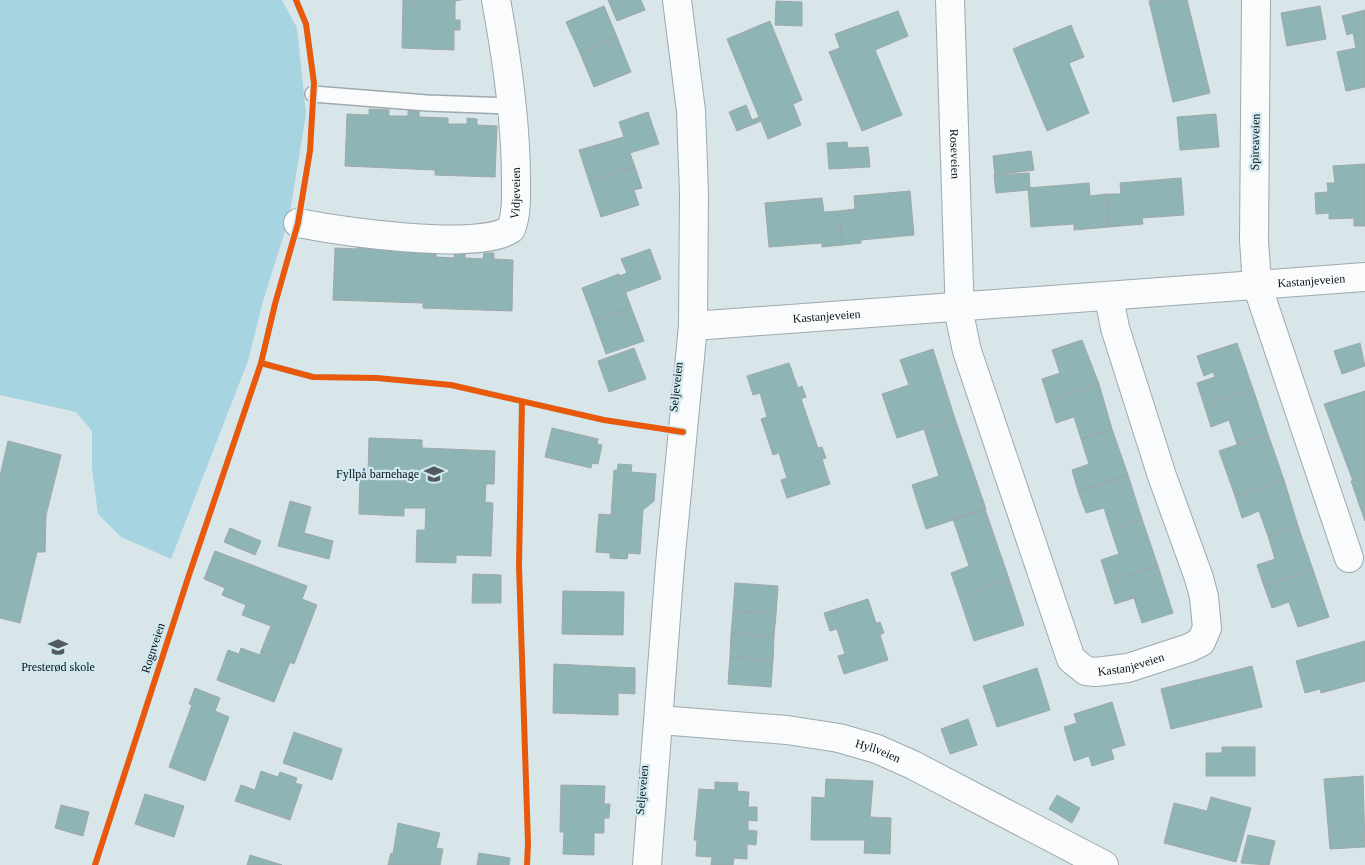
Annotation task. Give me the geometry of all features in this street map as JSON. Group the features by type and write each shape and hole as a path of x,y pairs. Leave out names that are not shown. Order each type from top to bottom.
{"street":[{"name":"Vidjeveien","path":"298,223 340,231 447,239 491,238 511,230 516,217 516,158 512,106 496,0"},
{"name":"Seljeveien","path":"647,865 660,720 670,564 693,326 694,193 691,111 677,0"},
{"name":"Roseveien","path":"950,0 960,306"},
{"name":"Spireaveien","path":"1256,0 1254,240 1257,285"},
{"name":"Kastanjeveien","path":"693,326 1365,277"},
{"name":"Kastanjeveien","path":"1257,285 1349,558"},
{"name":"Kastanjeveien","path":"960,306 960,318 967,350 1071,659 1086,671 1096,672 1128,668 1189,648 1201,642 1207,628 1204,597 1199,578 1162,476 1115,328 1109,297"},
{"name":"Hyllveien","path":"660,720 787,730 839,738 877,749 913,765 1072,858 1104,865"}],"lane":[{"path":"313,94 427,103 512,106"}],"shaded area":[{"path":"0,0 282,0 297,28 306,114 289,218 263,301 248,361 171,559 121,537 98,514 92,468 92,431 76,412 0,395"}],"building":[{"path":"403,0 461,0 455,1 455,20 460,20 460,30 454,30 454,50 402,48"},
{"path":"608,0 641,0 645,10 617,21"},
{"path":"1187,0 1210,93 1173,102 1149,1"},
{"path":"776,1 802,2 802,26 775,25"},
{"path":"604,6 617,37 580,53 566,22"},
{"path":"1320,6 1326,39 1287,46 1281,13"},
{"path":"1365,10 1365,87 1346,91 1337,52 1356,48 1353,33 1347,35 1342,16"},
{"path":"898,11 908,36 875,50 902,115 862,131 829,52 840,48 835,34"},
{"path":"770,21 802,100 793,104 801,125 768,139 761,121 737,131 729,112 746,105 752,120 759,117 727,39"},
{"path":"1071,25 1084,57 1069,63 1089,113 1047,131 1013,49"},
{"path":"617,37 631,72 594,87 580,53"},
{"path":"369,109 389,110 389,116 408,116 408,110 419,111 419,117 448,118 448,124 467,124 467,118 477,119 477,125 497,126 495,177 435,175 435,170 345,166 347,114 369,115"},
{"path":"648,112 659,144 630,153 635,167 589,181 579,150 624,137 619,122"},
{"path":"1216,114 1219,147 1180,150 1177,117"},
{"path":"847,142 848,148 868,147 870,167 829,169 827,143"},
{"path":"1031,151 1034,170 995,175 993,156"},
{"path":"1365,164 1365,226 1354,226 1354,218 1329,219 1329,213 1316,214 1315,193 1328,192 1327,183 1335,183 1333,166"},
{"path":"635,167 642,188 634,190 639,205 601,217 589,181"},
{"path":"1029,173 1030,188 1028,190 996,193 994,175"},
{"path":"1181,178 1184,215 1142,218 1143,224 1109,227 1106,194 1121,194 1120,183"},
{"path":"1089,183 1090,196 1106,194 1109,227 1074,230 1074,224 1031,227 1028,188"},
{"path":"910,191 914,235 861,240 861,243 842,245 839,211 855,209 854,196"},
{"path":"822,198 824,212 839,211 842,245 822,247 822,243 769,247 765,203"},
{"path":"357,243 378,244 378,249 436,252 436,257 454,258 455,252 465,252 465,258 483,259 484,253 494,253 494,259 513,260 512,311 423,308 423,303 333,300 335,248 357,249"},
{"path":"650,249 661,279 626,292 620,276 627,273 621,259"},
{"path":"619,274 631,307 594,320 582,288"},
{"path":"631,307 644,341 606,354 594,320"},
{"path":"1082,340 1099,384 1049,401 1042,379 1060,373 1052,350"},
{"path":"1237,343 1253,389 1204,405 1197,383 1215,377 1213,372 1204,376 1197,356"},
{"path":"1360,343 1365,366 1342,374 1334,351"},
{"path":"634,348 646,379 609,392 598,361"},
{"path":"933,349 955,419 897,438 882,394 909,385 900,360"},
{"path":"789,363 798,388 802,386 806,397 801,399 818,448 822,447 826,458 822,459 830,484 787,498 781,480 787,478 779,453 773,455 761,419 767,417 760,393 753,395 747,376"},
{"path":"1099,384 1112,429 1081,439 1074,417 1056,423 1049,401"},
{"path":"1253,389 1268,434 1237,444 1229,420 1211,427 1204,405"},
{"path":"1365,391 1365,477 1353,481 1324,404"},
{"path":"955,419 986,509 926,529 912,485 939,476 924,429"},
{"path":"552,428 598,439 597,444 602,445 598,464 592,463 591,468 545,457"},
{"path":"1112,429 1128,475 1078,491 1072,470 1089,464 1081,439"},
{"path":"1268,434 1284,480 1235,496 1219,451"},
{"path":"369,438 422,440 422,448 495,451 494,484 486,484 485,502 493,503 491,556 456,555 456,563 416,562 417,530 425,530 426,508 404,508 404,516 359,514 360,474 368,475"},
{"path":"8,441 61,455 46,515 45,552 37,552 20,623 0,618 0,476"},
{"path":"618,464 632,465 631,472 656,474 654,501 643,510 640,554 628,553 627,559 610,558 610,553 596,552 599,514 611,515 614,470 617,471"},
{"path":"1128,475 1142,519 1111,530 1104,508 1086,513 1078,491"},
{"path":"1365,477 1365,521 1351,481"},
{"path":"1284,480 1298,526 1268,536 1259,511 1242,518 1235,496"},
{"path":"290,501 311,507 304,533 333,541 329,559 278,546"},
{"path":"985,509 1009,579 959,596 951,573 969,566 953,519"},
{"path":"1142,519 1158,566 1108,582 1101,560 1119,554 1111,530"},
{"path":"1298,526 1313,570 1264,586 1257,565 1275,559 1268,536"},
{"path":"230,528 261,541 255,555 224,542"},
{"path":"215,551 307,586 302,599 317,605 294,664 261,651 271,626 242,615 246,605 222,595 225,588 204,579"},
{"path":"1158,566 1173,613 1142,623 1134,598 1115,604 1108,582"},
{"path":"1313,570 1329,617 1298,627 1289,602 1272,608 1264,586"},
{"path":"473,574 501,575 501,603 472,603"},
{"path":"1009,579 1024,625 974,641 959,596"},
{"path":"735,583 778,586 776,614 733,611"},
{"path":"563,591 624,592 623,635 562,634"},
{"path":"868,599 876,623 880,622 884,633 880,635 888,660 844,674 838,656 845,654 837,629 830,631 824,613"},
{"path":"733,611 776,614 774,636 731,634"},
{"path":"731,634 774,636 773,660 730,657"},
{"path":"1365,641 1365,681 1321,693 1320,689 1305,693 1296,661"},
{"path":"241,648 260,655 261,651 290,662 274,702 217,680 228,650 239,654"},
{"path":"730,657 773,660 771,687 728,684"},
{"path":"554,664 635,668 635,694 618,693 618,715 553,713"},
{"path":"1252,666 1262,707 1171,729 1161,689"},
{"path":"1037,668 1050,710 997,727 983,686"},
{"path":"195,688 220,698 215,711 229,717 205,781 169,767 192,705 189,704"},
{"path":"1112,702 1125,745 1111,749 1114,759 1092,766 1089,756 1074,761 1064,727 1077,723 1074,714"},
{"path":"968,719 977,745 950,754 941,729"},
{"path":"294,732 342,749 332,780 283,763"},
{"path":"1222,747 1255,747 1255,776 1206,776 1206,753 1222,753"},
{"path":"261,771 278,777 280,772 297,778 295,783 302,785 290,820 235,801 241,785 255,790"},
{"path":"1363,776 1365,847 1330,849 1324,779"},
{"path":"826,779 873,781 870,817 891,818 890,854 864,853 865,840 811,840 812,797 825,798"},
{"path":"715,782 738,783 737,791 749,792 748,807 757,807 757,821 748,820 748,830 757,831 756,845 747,844 747,859 734,858 733,865 711,865 712,857 696,856 697,840 694,840 699,789 715,790"},
{"path":"561,785 605,786 604,804 610,804 609,818 604,818 604,833 594,833 594,855 563,854 564,832 560,832"},
{"path":"145,794 184,806 174,837 135,824"},
{"path":"1057,795 1080,808 1072,823 1049,809"},
{"path":"1211,797 1251,808 1236,862 1164,843 1174,803 1207,811"},
{"path":"61,805 89,812 83,836 55,828"},
{"path":"398,823 440,833 436,848 443,849 440,865 388,865 391,853 393,854"},
{"path":"1248,835 1275,841 1269,865 1241,863"},
{"path":"479,853 510,858 509,865 477,865"},
{"path":"250,855 282,865 247,865"}],"cycle path":[{"name":"Rognveien","path":"95,865 189,575 261,363 275,304 298,223 310,151 314,83 306,24 296,0"},
{"path":"261,363 313,377 377,378 451,385 604,420 683,432"},
{"path":"522,403 519,566 528,843 527,865"}],"place":[{"name":"Fyllpå barnehage","path":"434,474"},
{"name":"Presterød skole","path":"58,647"}]}
